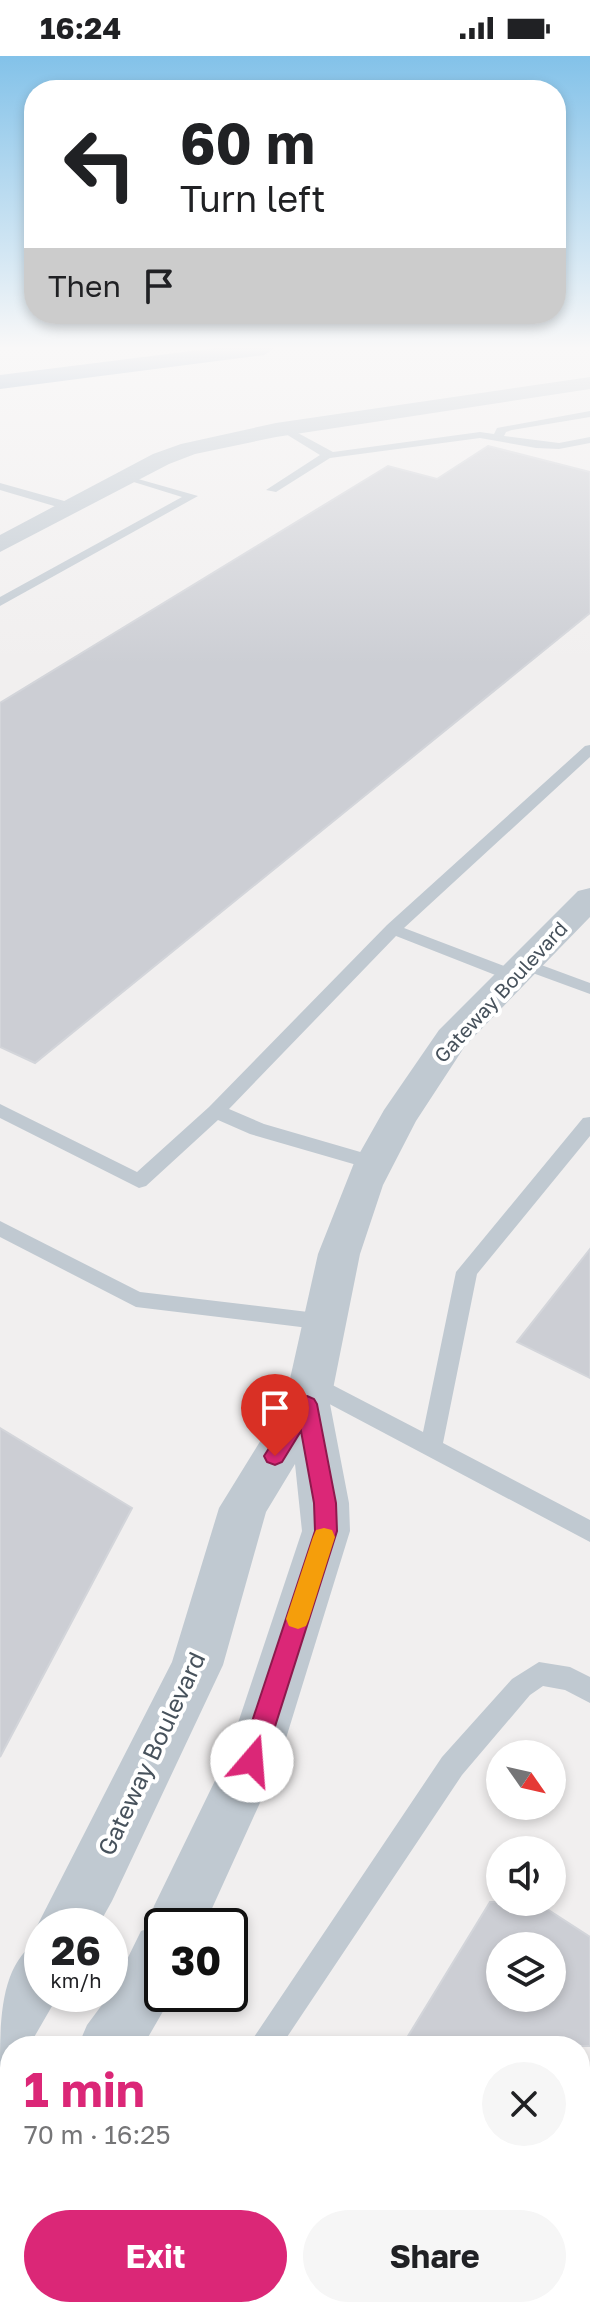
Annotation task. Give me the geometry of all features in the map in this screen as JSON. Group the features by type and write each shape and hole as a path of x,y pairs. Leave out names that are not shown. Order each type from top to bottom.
{"street":[{"path":"0,545 179,454"},
{"name":"Gateway Boulevard","path":"76,1908 197,1665 243,1508 309,1394 339,1254 374,1163 423,1078 452,1038 590,898"},
{"name":"Gateway Boulevard","path":"183,1908 252,1761 326,1531 325,1503 309,1394"},
{"path":"115,2036 144,1991"},
{"path":"2,2036 24,1998"}],"lane":[{"path":"272,490 333,454"},
{"path":"0,602 192,496 128,477"},
{"path":"0,486 71,507"},
{"path":"0,1110 139,1181 216,1111 393,929 590,749"},
{"path":"393,929 590,989"},
{"path":"216,1111 257,1129 374,1163"},
{"path":"431,1447 467,1272 590,1123"},
{"path":"0,1228 136,1299 325,1322"},
{"path":"309,1394 431,1447 590,1532"},
{"path":"270,2036 452,1766 521,1687 539,1674 570,1679 590,1691"}],"building":[{"path":"476,454 517,454 590,472 590,613 35,1063 0,1047 0,703 388,466 437,479"},
{"path":"590,1249 590,1378 517,1342"},
{"path":"0,1428 132,1508 0,1757"},
{"path":"486,1909 486,1916 558,1916 590,1937 590,2036 408,2036"}],"slow traffic":[{"path":"298,1619 324,1537"}],"route":[{"path":"252,1761 326,1531 325,1503 307,1404 275,1456"}]}
